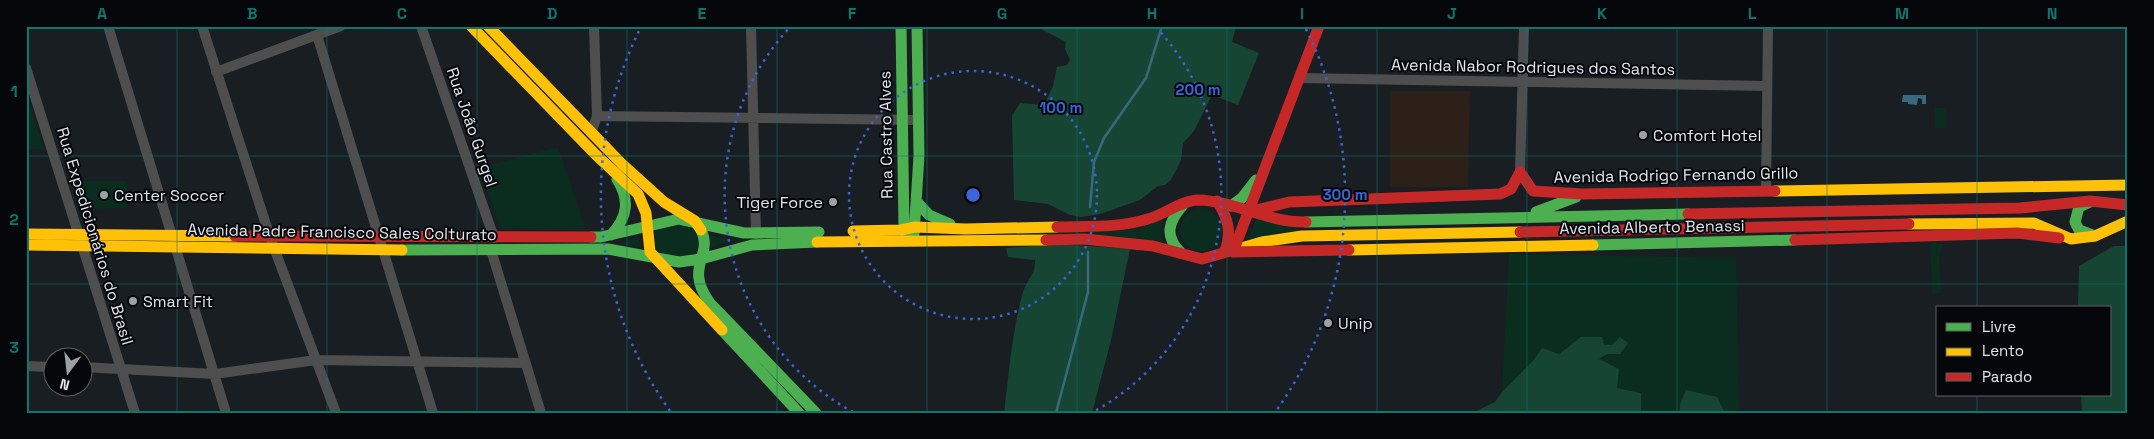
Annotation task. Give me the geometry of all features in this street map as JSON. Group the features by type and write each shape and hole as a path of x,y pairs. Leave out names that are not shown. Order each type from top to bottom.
{"main road":[{"path":"472,26 611,170 638,193 645,206 648,226 647,244 656,259 799,413"},
{"path":"488,26 590,133 649,189 677,211 695,221 704,235 705,243 696,280 697,287 703,296 816,413"},
{"name":"Rua Castro Alves","path":"901,26 903,157 911,242"},
{"name":"Rua Castro Alves","path":"909,228 918,203 917,26"},
{"path":"1228,253 1248,212 1319,26"},
{"path":"586,144 590,133"},
{"path":"903,157 919,157"},
{"path":"1231,206 1242,198 1266,165"},
{"path":"611,170 625,191 627,207 619,228 611,236"},
{"path":"1248,212 1289,202 1500,194 1511,189 1520,172"},
{"name":"Avenida Rodrigo Fernando Grillo","path":"1520,172 1533,191 1582,194 2128,185"},
{"path":"1952,188 1963,192 1980,208"},
{"path":"1526,216 1582,194"},
{"path":"648,226 663,221 679,219 756,234 909,228 963,229 1121,225 1149,219 1194,200 1216,201 1248,212 1302,222 2042,207 2090,201 2128,205"},
{"path":"1216,201 1230,225 1231,233 1228,253"},
{"path":"2090,201 2079,207 2075,222 2079,230 2095,236"},
{"path":"918,203 929,215 963,229"},
{"path":"1181,253 1173,247 1169,230 1171,218 1185,203"},
{"path":"656,259 678,262 701,259 752,245 856,240 932,242 1084,239 1138,244 1181,253 1202,260 1262,242 1302,236 1981,222 2034,223 2071,239 2095,236 2128,222"},
{"name":"Avenida Padre Francisco Sales Colturato","path":"380,244 494,238 611,236 648,226"},
{"name":"Avenida Padre Francisco Sales Colturato","path":"26,234 80,240 380,244 491,250 608,250 656,259"},
{"name":"Avenida Padre Francisco Sales Colturato","path":"26,245 80,240"}],"street":[{"path":"108,26 226,413"},
{"path":"202,26 272,242 336,413"},
{"path":"216,72 341,26"},
{"name":"Rua João Gurgel","path":"421,26 494,238"},
{"path":"590,133 597,116 594,26"},
{"path":"751,26 756,234"},
{"path":"1520,172 1524,26"},
{"path":"1766,190 1768,26"},
{"path":"317,35 433,413"},
{"name":"Rua Expedicionários do Brasil","path":"26,68 135,413"},
{"name":"Avenida Nabor Rodrigues dos Santos","path":"1299,78 1767,86"},
{"path":"597,116 919,120"},
{"path":"491,250 541,413"},
{"path":"92,368 215,374 316,360 525,363"},
{"path":"26,366 42,366"}],"shaded area":[{"path":"1390,91 1470,91 1468,187 1390,187"}],"green space":[{"path":"1035,26 1236,26 1232,42 1259,53 1238,105 1212,95 1194,131 1183,143 1181,160 1171,180 1165,185 1158,186 1140,200 1100,214 1081,217 1070,215 1048,204 1014,200 1012,116 1020,103 1044,105 1053,86 1057,67 1067,65 1070,60 1065,49 1066,42"},
{"path":"26,93 44,149 26,149"},
{"path":"1935,108 1946,108 1946,128 1935,128"},
{"path":"558,147 586,230 501,229 478,168"},
{"name":"Center Soccer","path":"81,181 127,181 127,208 82,209"},
{"path":"1205,209 1213,212 1219,218 1222,230 1219,242 1213,248 1197,251 1189,248 1183,242 1180,226 1183,218 1189,212"},
{"path":"1257,217 1298,225 1299,231 1247,242"},
{"path":"1163,220 1161,233 1164,245 920,238 920,235 1094,233 1135,229"},
{"path":"681,223 699,231 698,249 694,254 673,258 655,250 652,237 659,226"},
{"path":"710,235 733,240 710,247"},
{"path":"639,236 640,247 619,244"},
{"path":"1930,242 1944,244 1939,256 1941,293 1932,293"},
{"path":"1059,244 1130,249 1111,340 1092,413 1004,413 1016,322 1023,292 1035,265 1035,260 1008,257 1006,248"},
{"path":"2114,246 2128,246 2128,413 2082,413 2081,396 2112,396 2112,306 2078,306 2079,266"},
{"path":"1509,254 1736,258 1739,413 1725,413 1717,397 1680,405 1680,413 1641,413 1641,393 1617,388 1599,359 1607,354 1611,345 1568,345 1559,354 1542,348 1532,362 1502,392"},
{"path":"1581,337 1602,337 1604,345 1612,345 1620,337 1628,343 1620,354 1607,354 1599,359 1619,369 1617,388 1641,393 1641,413 1472,413 1495,402 1502,392 1532,362 1542,348 1559,354"},
{"path":"1686,390 1717,397 1725,413 1680,413 1680,405"}],"water":[{"path":"1903,95 1926,95 1926,104 1922,104 1922,99 1918,98 1917,105 1902,102"}],"waterway":[{"path":"1090,207 1094,162 1104,138 1146,78 1162,26"},
{"path":"1056,413 1088,292 1088,252"}],"traffic: fast":[{"path":"901,26 904,229 907,237"},
{"path":"914,234 919,156 917,26"},
{"path":"611,235 621,222 625,208 624,194 617,179"},
{"path":"1231,206 1242,198 1256,180"},
{"path":"1536,212 1576,197"},
{"path":"2090,202 2079,207 2075,222 2079,230 2095,236"},
{"path":"918,203 929,215 950,224"},
{"path":"1181,253 1172,241 1170,229 1174,217 1183,205"},
{"path":"1306,222 1688,214"},
{"path":"591,237 601,237 679,219 744,233 819,232"},
{"path":"701,230 704,247 699,280 702,290 710,303 816,413"},
{"path":"1593,245 1795,240"},
{"path":"402,250 608,249 679,262 701,259 752,245 817,242"},
{"path":"722,330 799,413"}],"traffic: slow":[{"path":"471,26 596,155 638,194 646,213 650,252 722,330"},
{"path":"488,26 622,164 664,202 695,221 701,230"},
{"path":"1775,191 2128,185"},
{"path":"1909,224 2034,223 2071,239 2095,236 2128,221"},
{"path":"853,231 901,230 915,227 966,229 1057,227"},
{"path":"1234,250 1262,242 1302,236 1520,232"},
{"path":"26,234 235,236"},
{"path":"817,242 1046,240"},
{"path":"26,245 402,250"},
{"path":"1349,250 1593,245"}],"traffic: jam":[{"path":"1319,26 1233,252 1349,250"},
{"path":"1520,172 1533,191 1582,194 1775,191"},
{"path":"1249,212 1289,202 1500,194 1511,189 1520,172"},
{"path":"1057,227 1103,226 1137,222 1154,217 1186,202 1198,200 1225,204 1279,219 1306,222"},
{"path":"1217,201 1228,225 1225,251"},
{"path":"1688,214 2020,208 2090,201 2128,205"},
{"path":"1520,232 1909,224"},
{"path":"1795,240 2017,233 2059,238"},
{"path":"235,236 591,237"},
{"path":"1046,240 1084,239 1153,246 1202,259 1234,250"}],"place":[{"name":"Comfort Hotel","path":"1643,135"},
{"name":"Center Soccer","path":"104,195"},
{"name":"Tiger Force","path":"833,202"},
{"name":"Smart Fit","path":"133,301"},
{"name":"Unip","path":"1328,323"}]}
